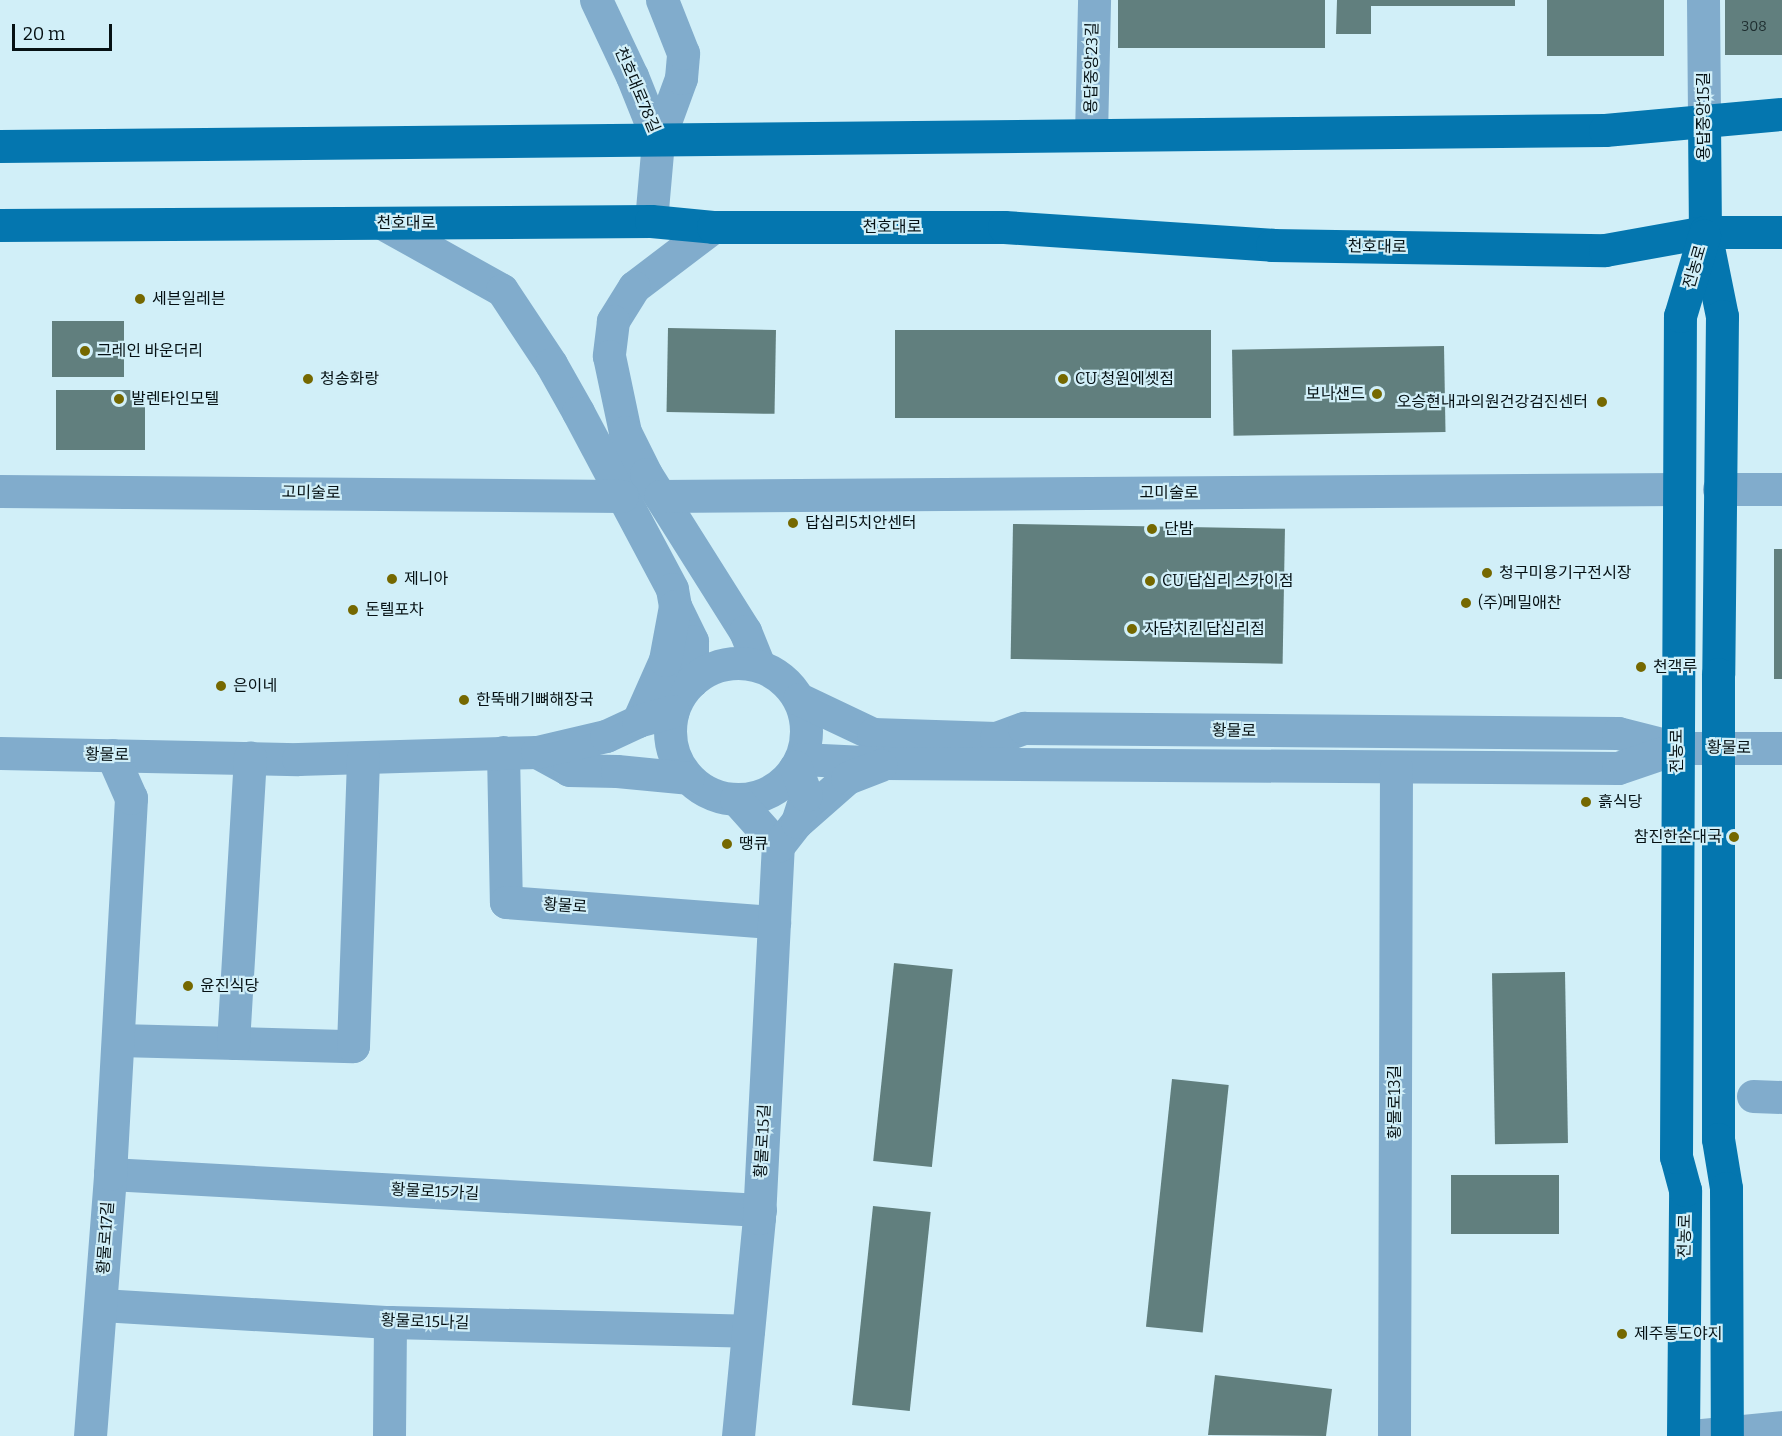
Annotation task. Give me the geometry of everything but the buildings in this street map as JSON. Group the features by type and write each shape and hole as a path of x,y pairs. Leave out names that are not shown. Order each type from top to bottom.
{"main road":[{"path":"0,146 1605,130 1782,114"},
{"name":"용답중앙15길","path":"1704,121 1705,232"},
{"name":"천호대로","path":"14,225 651,221 714,227 1004,227 1272,245 1605,250 1705,232 1782,232"},
{"path":"0,246 14,225"},
{"name":"전농로","path":"1705,232 1722,316 1719,489 1718,1139 1726,1188 1726,1434"},
{"name":"전농로","path":"1683,1436 1685,1190 1676,1156 1680,316 1705,232"}],"street":[{"name":"천호대로78길","path":"596,0 632,76 658,141 651,221"},
{"path":"658,141 681,78 683,53 662,0"},
{"name":"용답중앙23길","path":"1091,135 1094,0"},
{"name":"용답중앙15길","path":"1703,0 1704,121"},
{"path":"382,223 502,290 550,364 672,589 675,606 692,641 692,681"},
{"path":"714,227 634,287 613,321 609,356 625,432 660,496 745,631 759,665"},
{"path":"594,446 625,432"},
{"name":"고미술로","path":"660,496 1679,489"},
{"path":"1719,489 1782,489"},
{"name":"고미술로","path":"0,490 622,496"},
{"path":"638,721 665,660 675,606"},
{"path":"741,662 759,665 775,673 789,684 799,699 805,715 807,733 798,763 785,781 754,798 736,799 718,796 702,789 688,778 678,763 671,746 670,728 673,711 681,695 692,681 707,670 723,664 741,662"},
{"name":"황물로","path":"799,699 873,734 996,738 1024,728 1618,733 1677,748 1782,748"},
{"name":"황물로","path":"0,753 363,758 537,752 606,736 638,721 673,711"},
{"name":"황물로","path":"798,763 1618,768 1677,748"},
{"name":"황물로","path":"503,752 506,902 774,922"},
{"name":"황물로","path":"537,752 569,770 617,771 688,778"},
{"name":"황물로17길","path":"90,1436 110,1174 131,798 112,755"},
{"path":"233,1043 250,758"},
{"path":"118,1040 353,1046 363,758"},
{"name":"황물로15길","path":"738,1436 760,1210 774,922 788,834 806,795 798,763"},
{"path":"736,799 788,834 848,778 885,764"},
{"name":"황물로13길","path":"1394,1436 1396,767"},
{"name":"황물로15가길","path":"110,1174 760,1210"},
{"name":"황물로15나길","path":"101,1305 390,1322 748,1331"},
{"path":"389,1436 390,1322"},
{"path":"1692,1436 1782,1427"}],"place":[{"name":"세븐일레븐","path":"140,299"},
{"name":"그레인 바운더리","path":"85,351"},
{"name":"청송화랑","path":"308,379"},
{"name":"CU 청원에셋점","path":"1063,379"},
{"name":"보나샌드","path":"1377,394"},
{"name":"발렌타인모텔","path":"119,399"},
{"name":"오승현내과의원건강검진센터","path":"1602,402"},
{"name":"답십리5치안센터","path":"793,523"},
{"name":"단밤","path":"1152,529"},
{"name":"청구미용기구전시장","path":"1487,573"},
{"name":"제니아","path":"392,579"},
{"name":"CU 답십리 스카이점","path":"1150,581"},
{"name":"(주)메밀애찬","path":"1466,603"},
{"name":"돈텔포차","path":"353,610"},
{"name":"자담치킨 답십리점","path":"1132,629"},
{"name":"천객루","path":"1641,667"},
{"name":"은이네","path":"221,686"},
{"name":"한뚝배기뼈해장국","path":"464,700"},
{"name":"흙식당","path":"1586,802"},
{"name":"참진한순대국","path":"1734,837"},
{"name":"땡큐","path":"727,844"},
{"name":"윤진식당","path":"188,986"},
{"name":"제주통도야지","path":"1622,1334"}]}
